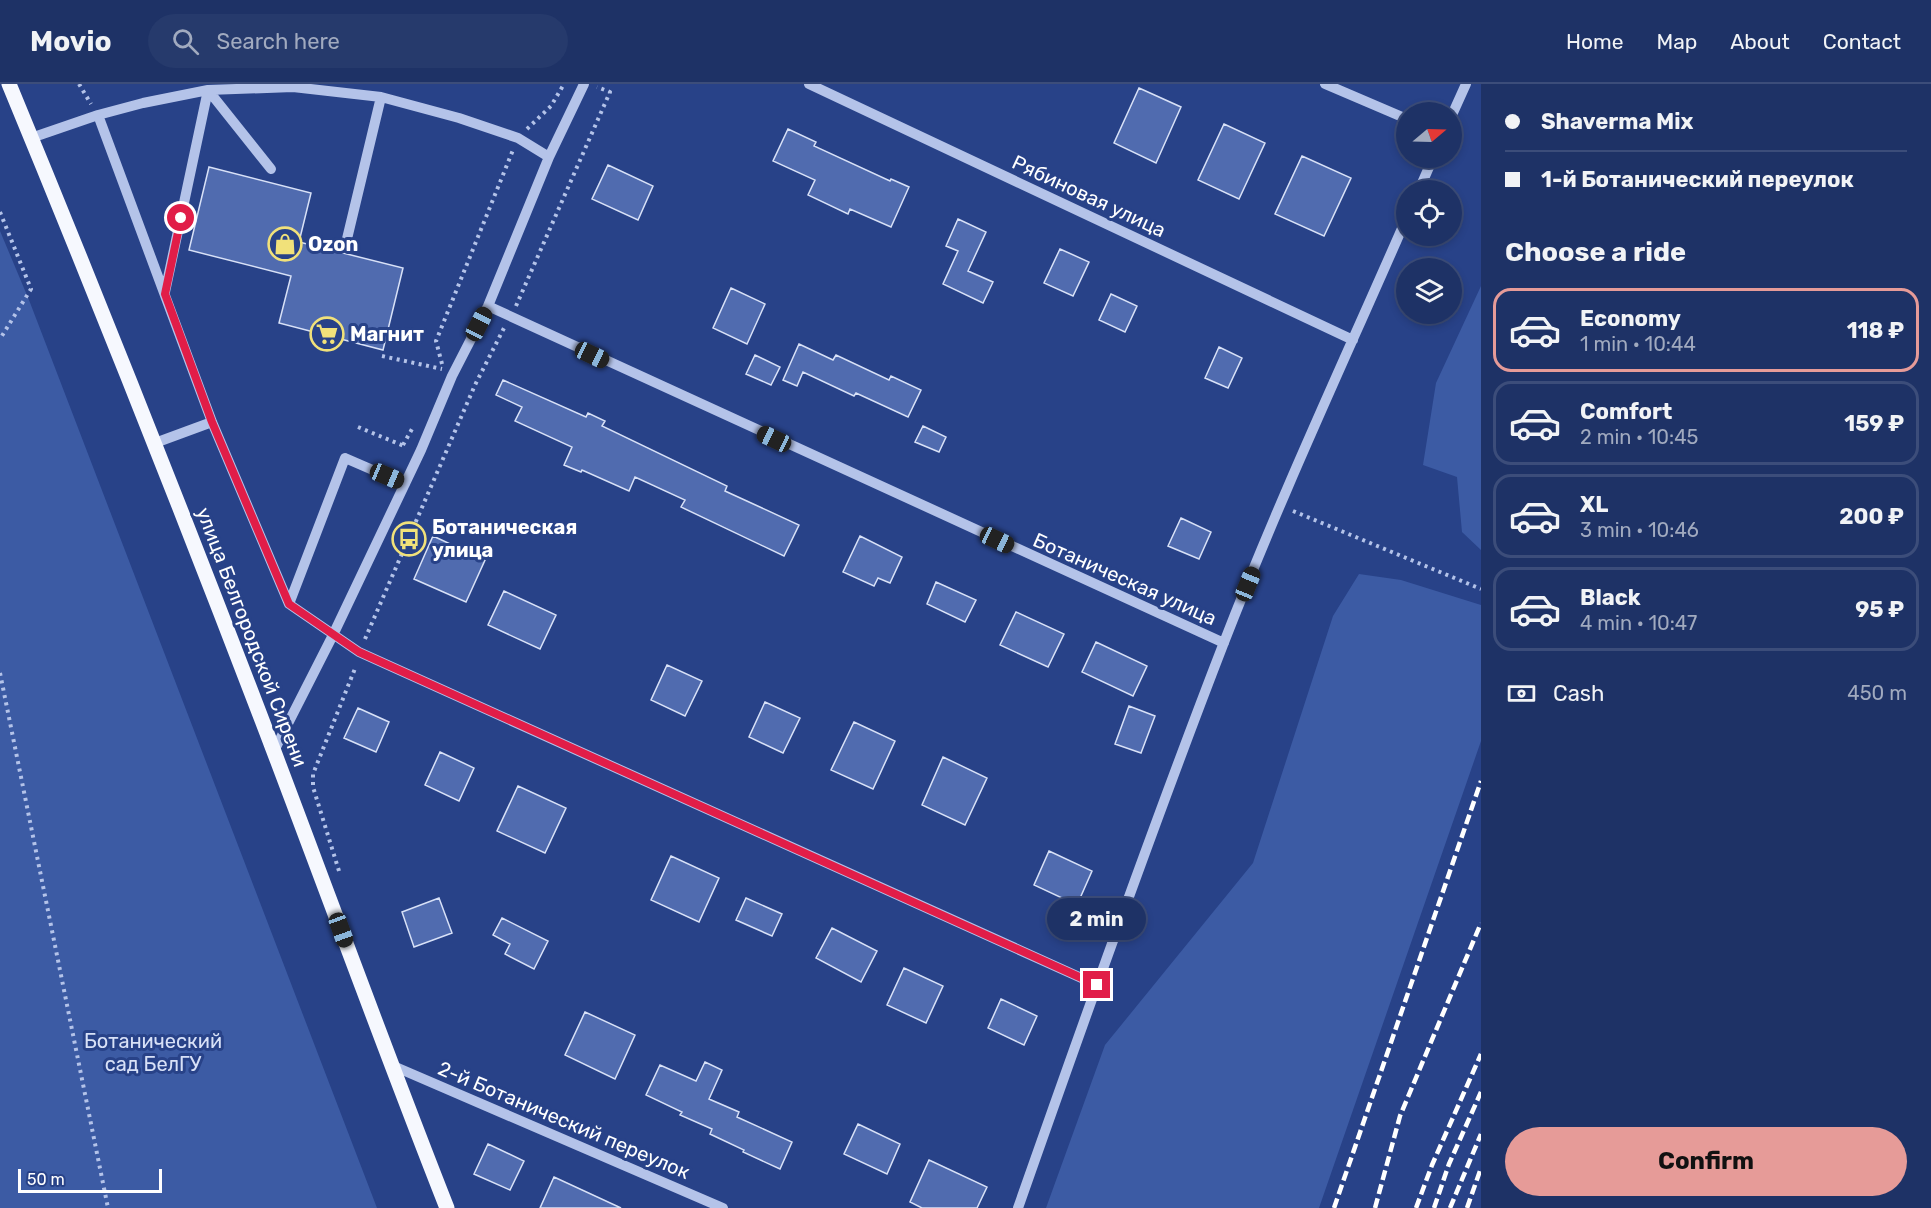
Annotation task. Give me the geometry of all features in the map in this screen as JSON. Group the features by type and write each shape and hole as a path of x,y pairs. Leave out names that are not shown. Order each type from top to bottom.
{"main road":[{"name":"улица Белгородской Сирени","path":"9,84 155,443 447,1208"}],"street":[{"path":"274,752 333,635 421,450 452,376 488,306 549,157 584,84"},
{"name":"Рябиновая улица","path":"808,84 1353,340"},
{"path":"1325,84 1396,114"},
{"path":"1458,102 1466,84"},
{"path":"31,138 98,115 208,90 292,87 381,97 459,118 518,138 549,157"},
{"path":"208,90 271,169"},
{"path":"165,294 208,90"},
{"path":"346,243 381,97"},
{"path":"98,115 212,422 289,604 359,652 1097,985"},
{"path":"1018,1208 1097,985 1224,644 1281,505 1396,242"},
{"name":"Ботаническая улица","path":"488,306 1224,644"},
{"path":"155,443 212,422"},
{"path":"289,604 345,458 405,484"},
{"name":"2-й Ботанический переулок","path":"391,1065 723,1208"}],"path":[{"path":"79,84 98,115"},
{"path":"438,379 443,370 436,341 518,138 551,106 564,84"},
{"path":"340,875 313,787 313,774 354,675 359,652 475,385 510,317 610,92"},
{"path":"0,212 31,289 0,339"},
{"path":"382,356 443,370"},
{"path":"403,445 413,426"},
{"path":"358,427 421,450"},
{"path":"1281,505 1481,589"},
{"path":"0,673 108,1208"}],"green space":[{"name":"Ботанический сад БелГУ","path":"0,231 29,300 377,1208 0,1208"},
{"path":"1481,286 1481,550 1462,532 1457,477 1423,465 1436,383"},
{"path":"1359,574 1401,580 1481,605 1481,741 1319,1208 1046,1208 1105,1045 1253,863 1333,616"}],"building":[{"path":"1139,88 1181,107 1156,163 1114,143"},
{"path":"1224,124 1265,143 1239,199 1198,180"},
{"path":"788,129 816,142 814,146 890,181 891,179 909,187 891,227 850,209 848,214 808,195 815,180 773,161"},
{"path":"1302,156 1351,178 1324,236 1275,214"},
{"path":"608,165 653,186 638,220 592,199"},
{"path":"209,167 311,193 299,242 403,268 383,350 279,323 291,276 189,250"},
{"path":"958,219 986,232 968,271 993,282 983,303 943,284 958,251 946,246"},
{"path":"1060,249 1089,262 1073,296 1044,283"},
{"path":"731,288 765,304 747,344 713,328"},
{"path":"1111,294 1137,306 1125,332 1099,320"},
{"path":"799,344 833,360 836,355 889,380 891,376 921,390 908,417 856,393 854,396 803,372 797,386 783,380"},
{"path":"1219,347 1242,358 1228,388 1205,378"},
{"path":"755,355 780,367 771,385 746,374"},
{"path":"503,380 586,417 588,413 605,421 602,426 727,486 725,491 799,525 784,556 681,507 685,500 635,477 629,491 582,470 581,472 564,465 572,447 515,421 522,407 496,395"},
{"path":"923,426 946,437 939,452 915,442"},
{"path":"1181,518 1211,532 1199,559 1168,546"},
{"path":"433,536 485,560 466,602 414,579"},
{"path":"860,536 902,557 890,583 878,578 874,586 843,572"},
{"path":"936,582 976,600 965,622 927,604"},
{"path":"504,591 556,615 540,649 488,625"},
{"path":"1016,612 1064,634 1048,667 1000,645"},
{"path":"1096,642 1147,666 1133,696 1082,672"},
{"path":"667,665 702,681 685,716 651,700"},
{"path":"765,702 800,718 783,753 749,737"},
{"path":"1129,706 1155,716 1141,753 1115,744"},
{"path":"358,708 389,722 376,752 344,738"},
{"path":"854,722 895,741 873,789 831,770"},
{"path":"440,752 474,768 459,801 425,785"},
{"path":"943,757 987,778 965,825 922,805"},
{"path":"518,786 566,808 545,853 497,831"},
{"path":"1049,851 1092,871 1077,905 1034,885"},
{"path":"671,856 719,878 699,922 651,900"},
{"path":"439,898 452,933 414,947 402,912"},
{"path":"746,898 782,914 772,936 736,920"},
{"path":"502,918 548,941 534,969 505,954 510,944 493,935"},
{"path":"832,928 877,951 861,982 816,958"},
{"path":"904,968 943,986 926,1023 887,1005"},
{"path":"1001,999 1037,1016 1024,1045 988,1028"},
{"path":"585,1012 635,1035 615,1079 565,1055"},
{"path":"705,1062 722,1070 709,1099 739,1112 737,1117 792,1142 780,1169 710,1134 712,1129 680,1115 682,1112 646,1095 660,1065 696,1081"},
{"path":"858,1124 900,1144 887,1174 844,1154"},
{"path":"488,1144 524,1161 510,1190 474,1174"},
{"path":"929,1160 987,1187 977,1208 922,1208 910,1202"},
{"path":"554,1177 621,1208 540,1208"}],"railway":[{"path":"1334,1208 1481,781"},
{"path":"1375,1208 1400,1116 1481,923"},
{"path":"1416,1208 1432,1165 1481,1054"},
{"path":"1434,1208 1449,1164 1481,1092"},
{"path":"1450,1208 1481,1134"},
{"path":"1467,1208 1481,1168"}],"place":[{"name":"Ozon","path":"285,244"},
{"name":"Магнит","path":"327,334"},
{"name":"Ботаническая улица","path":"409,539"}],"route":[{"path":"181,218 165,294 212,422 289,604 359,652 1097,985"}]}
